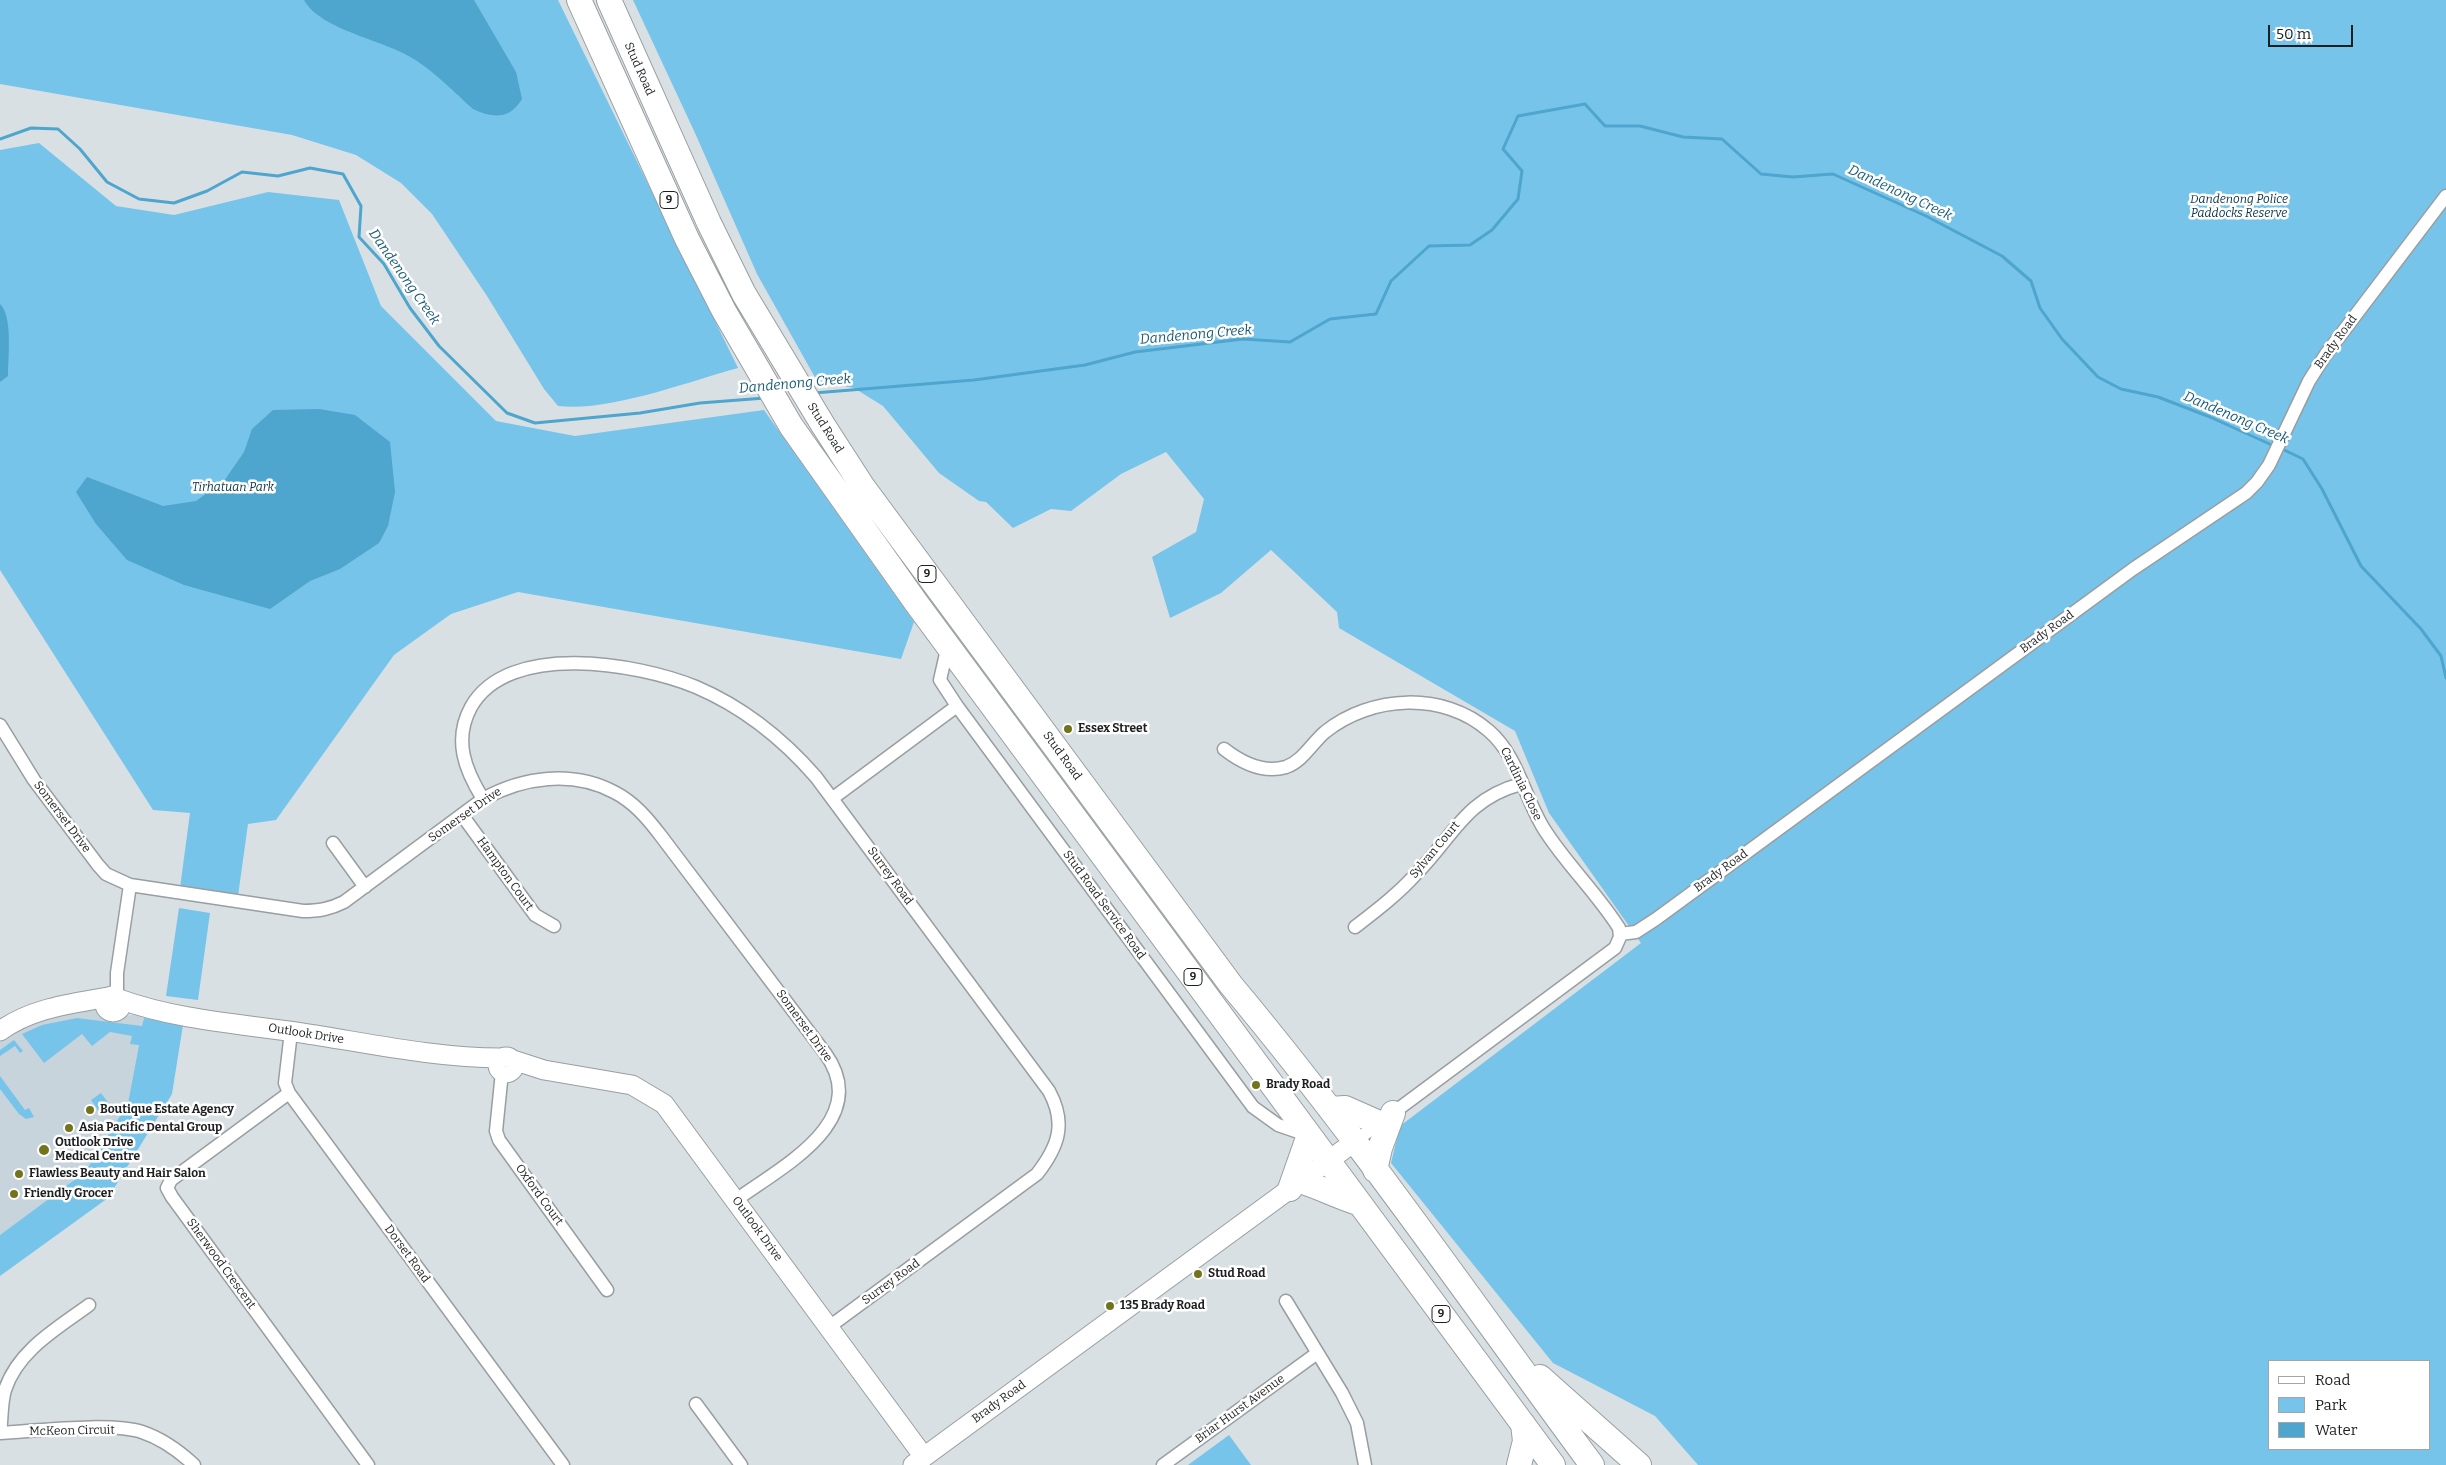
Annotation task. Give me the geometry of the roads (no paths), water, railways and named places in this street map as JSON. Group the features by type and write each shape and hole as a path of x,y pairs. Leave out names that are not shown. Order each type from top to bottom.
{"highway":[{"name":"Stud Road","path":"579,0 687,239 756,368 791,426 839,496 948,645 1554,1465"},
{"name":"Stud Road","path":"609,0 709,223 744,294 823,425 864,487 1231,985 1330,1109 1509,1349 1580,1461"},
{"path":"1330,1109 1344,1108 1386,1118 1375,1170"},
{"path":"1309,1135 1295,1185 1360,1204"},
{"path":"1509,1349 1634,1460"},
{"path":"1519,1465 1525,1442 1523,1424"},
{"path":"1580,1461 1606,1447 1634,1460"}],"street":[{"name":"Brady Road","path":"918,1461 1354,1142 1615,948 1620,934 1636,932 1650,923 2133,569 2240,498 2262,476 2310,381 2331,346 2446,196"},
{"name":"Stud Road Service Road","path":"948,645 940,680 957,706 1253,1107 1278,1125 1309,1135"},
{"name":"Surrey Road","path":"483,800 467,772 462,748 464,725 475,701 495,680 513,672 551,665 611,666 651,673 694,686 721,699 770,731 794,752 832,798 1049,1091 1056,1109 1059,1131 1051,1156 1036,1174 829,1328"},
{"name":"Cardinia Close","path":"1224,749 1261,770 1280,769 1294,764 1324,733 1358,713 1382,706 1423,703 1440,705 1460,712 1489,731 1508,753 1521,784 1549,836 1605,908 1619,928 1620,934"},
{"path":"832,798 957,706"},
{"name":"Somerset Drive","path":"0,725 34,780 106,874 130,885 191,896 317,911 344,902 483,800 504,788 535,779 566,778 597,785 615,792 634,806 661,836 830,1060 837,1078 838,1091 835,1112 826,1130 805,1150 736,1200"},
{"name":"Sylvan Court","path":"1355,927 1417,874 1467,813 1506,788 1521,784"},
{"name":"Hampton Court","path":"462,815 535,915 554,926"},
{"path":"333,844 365,887"},
{"path":"113,1001 130,885"},
{"name":"Outlook Drive","path":"0,1031 34,1013 78,1002 113,1001 147,1009 465,1058 506,1067 544,1070 632,1085 652,1094 664,1104 829,1328 918,1461"},
{"path":"289,1093 285,1083 291,1032"},
{"name":"Oxford Court","path":"506,1067 496,1130 499,1140 607,1290"},
{"name":"Sherwood Crescent","path":"289,1093 171,1180 167,1188 368,1465"},
{"name":"Dorset Road","path":"289,1093 563,1465"},
{"path":"1286,1301 1316,1354 1342,1393 1357,1423 1366,1465"},
{"path":"0,1433 5,1390 17,1366 38,1342 89,1305"},
{"name":"Briar Hurst Avenue","path":"1163,1465 1316,1354"},
{"path":"696,1404 741,1465"},
{"name":"McKeon Circuit","path":"0,1433 108,1428 142,1432 175,1448 194,1465"}],"water":[{"path":"304,0 474,0 516,72 522,99 517,106 506,114 494,116 473,109 417,61 325,20 313,11"},
{"path":"0,304 7,318 9,348 8,376 0,382"},
{"path":"319,409 355,415 390,442 395,492 388,526 379,543 340,569 310,581 270,609 184,585 127,560 96,524 76,492 87,477 163,506 196,501 224,481 244,452 252,429 273,410"}],"waterway":[{"name":"Dandenong Creek","path":"814,393 974,380 1085,365 1135,352 1243,339 1290,342 1330,319 1376,314 1391,281 1429,246 1470,245 1492,230 1518,199 1522,171 1503,149 1518,116 1585,104 1605,126 1640,126 1683,137 1722,139 1761,174 1793,177 1833,174 1926,216 2002,256 2031,281 2040,308 2062,339 2098,377 2121,389 2158,397 2210,417 2274,446"},
{"name":"Dandenong Creek","path":"0,139 31,128 58,129 80,149 107,182 139,199 174,203 207,191 242,172 278,176 310,168 343,174 361,206 359,237 384,264 410,308 439,346 507,413 535,423 640,413 700,403 765,398"},
{"name":"Dandenong Creek","path":"2280,448 2303,459 2322,489 2361,566 2421,629 2441,656 2446,678"}],"place":[{"name":"Essex Street","path":"1068,729"},
{"name":"Brady Road","path":"1256,1085"},
{"name":"Boutique Estate Agency","path":"90,1110"},
{"name":"Asia Pacific Dental Group","path":"69,1128"},
{"name":"Outlook Drive Medical Centre","path":"44,1150"},
{"name":"Flawless Beauty and Hair Salon","path":"19,1174"},
{"name":"Friendly Grocer","path":"14,1194"},
{"name":"Stud Road","path":"1198,1274"},
{"name":"135 Brady Road","path":"1110,1306"}],"park label":[{"name":"Dandenong Police Paddocks Reserve","path":"2239,207"},
{"name":"Tirhatuan Park","path":"233,488"}]}
